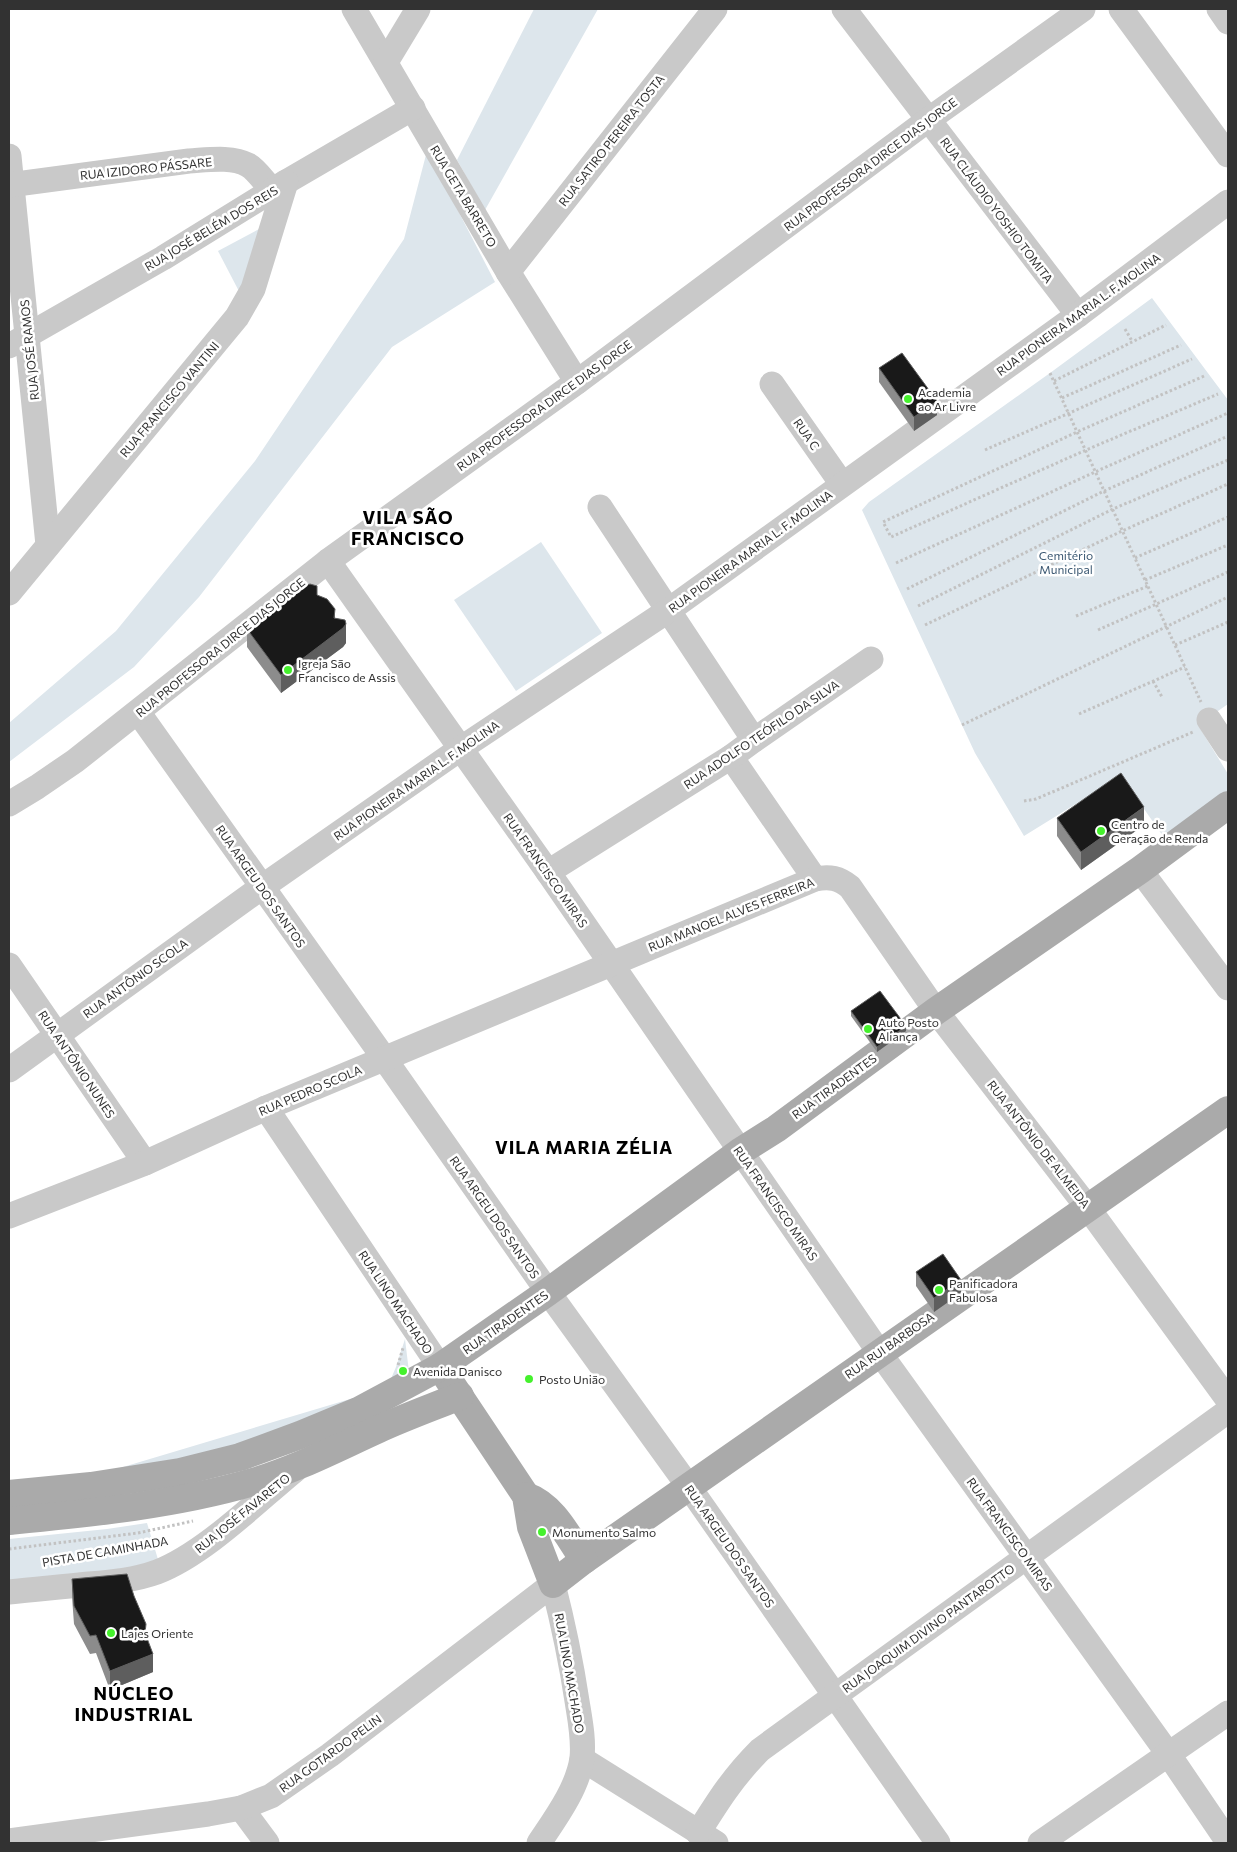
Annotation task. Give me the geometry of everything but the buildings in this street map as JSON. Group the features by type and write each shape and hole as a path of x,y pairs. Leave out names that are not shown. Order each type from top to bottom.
{"main road":[{"name":"RUA TIRADENTES","path":"440,1368 548,1292 741,1151 776,1129 936,1010 1140,870 1228,805"},
{"name":"RUA RUI BARBOSA","path":"553,1584 584,1560 879,1352 1228,1110"},
{"name":"RUA LINO MACHADO","path":"440,1368 526,1496 531,1527 553,1584"},
{"path":"9,1494 91,1486 180,1472 240,1457 358,1411 440,1368"},
{"path":"9,1521 92,1513 193,1496 252,1482 299,1466 380,1429 460,1396"},
{"name":"RUA LINO MACHADO","path":"526,1496 536,1500 554,1515 584,1560"}],"street":[{"name":"RUA GETA BARRETO","path":"354,9 508,272 577,382"},
{"path":"386,62 418,9"},
{"name":"RUA SATIRO PEREIRA TOSTA","path":"508,272 715,9"},
{"name":"RUA CLÁUDIO YOSHIO TOMITA","path":"844,9 1078,316"},
{"name":"RUA PROFESSORA DIRCE DIAS JORGE","path":"9,804 37,788 75,761 328,560 577,382 928,120 1083,9"},
{"path":"1121,9 1228,155"},
{"path":"1219,9 1228,22"},
{"name":"RUA JOSÉ BELÉM DOS REIS","path":"18,341 162,258 413,108"},
{"name":"RUA JOSÉ RAMOS","path":"9,156 18,341 48,545"},
{"name":"RUA IZIDORO PÁSSARE","path":"10,184 189,161 220,160 239,162 249,166 280,186"},
{"name":"RUA FRANCISCO VANTINI","path":"9,593 237,317 248,301 253,289 280,186"},
{"name":"RUA PIONEIRA MARIA L. F. MOLINA","path":"262,887 460,749 669,610 1078,316 1228,202"},
{"name":"RUA C","path":"772,384 842,484"},
{"path":"600,507 754,740"},
{"name":"RUA FRANCISCO MIRAS","path":"328,560 548,872 879,1352 1169,1755 1228,1842"},
{"name":"RUA ADOLFO TEÓFILO DA SILVA","path":"548,872 731,758 871,659"},
{"name":"RUA ARGEU DOS SANTOS","path":"138,712 938,1843"},
{"path":"1211,722 1228,749"},
{"path":"731,758 815,879"},
{"path":"1140,870 1228,988"},
{"name":"RUA MANOEL ALVES FERREIRA","path":"611,963 815,879 834,878 850,887"},
{"name":"RUA ANTÔNIO SCOLA","path":"9,1070 262,887"},
{"name":"RUA ANTÔNIO DE ALMEIDA","path":"850,887 936,1010 1088,1208 1228,1400"},
{"name":"RUA PEDRO SCOLA","path":"9,1216 145,1163 266,1108 611,963"},
{"name":"RUA ANTÔNIO NUNES","path":"9,965 145,1163"},
{"name":"RUA LINO MACHADO","path":"266,1108 440,1368"},
{"name":"RUA JOAQUIM DIVINO PANTAROTTO","path":"707,1838 723,1792 760,1750 1228,1411"},
{"name":"RUA JOSÉ FAVARETO","path":"9,1592 114,1582 157,1572 178,1562 212,1539 299,1466"},
{"name":"RUA LINO MACHADO","path":"539,1843 557,1817 573,1787 582,1759 582,1731 574,1678 566,1634 553,1584"},
{"name":"RUA GOTARDO PELIN","path":"9,1841 241,1808 271,1796 330,1755 553,1584"},
{"path":"1040,1843 1228,1713"},
{"path":"582,1759 707,1838"},
{"path":"241,1808 267,1843"}],"path":[{"path":"1054,381 1166,325"},
{"path":"1125,329 1132,342"},
{"path":"1062,398 1181,345"},
{"path":"985,450 1192,359"},
{"path":"1024,801 1036,799 1211,722 1050,373"},
{"path":"1204,376 1077,432 884,522 891,537 1086,450 1218,394"},
{"path":"896,563 1228,413"},
{"path":"907,589 1104,491 1228,436"},
{"path":"918,606 1113,509 1228,460"},
{"path":"926,625 1122,531 1228,484"},
{"path":"1135,558 1228,517"},
{"path":"1145,580 1228,545"},
{"path":"1098,630 1228,572"},
{"path":"1076,616 1148,586"},
{"path":"962,725 1228,597"},
{"path":"1174,645 1228,622"},
{"path":"1079,714 1185,667"},
{"path":"1153,681 1162,697"},
{"name":"PISTA DE CAMINHADA","path":"9,1549 138,1533 199,1519"}],"green space":[{"path":"534,9 598,9 485,210 457,160"},
{"path":"427,151 495,282 392,347 199,597 134,667 9,762 9,723 116,631 255,461 404,239"},
{"path":"261,228 243,299 218,251"},
{"name":"Cemitério Municipal","path":"1152,298 1228,400 1228,704 1198,725 1228,774 1228,801 1165,839 1121,776 1024,836 975,753 862,510 869,502"},
{"path":"541,542 602,633 516,691 454,600"},
{"path":"405,1339 409,1372 387,1388 396,1367"},
{"path":"387,1388 236,1451 103,1473"},
{"path":"147,1523 160,1566 9,1584 9,1539"}],"place":[{"name":"Academia ao Ar Livre","path":"908,399"},
{"name":"Igreja São Francisco de Assis","path":"288,670"},
{"name":"Centro de Geração de Renda","path":"1101,831"},
{"name":"Auto Posto Aliança","path":"868,1029"},
{"name":"Panificadora Fabulosa","path":"939,1290"},
{"name":"Avenida Danisco","path":"403,1371"},
{"name":"Posto União","path":"529,1379"},
{"name":"Monumento Salmo","path":"542,1532"},
{"name":"Lajes Oriente","path":"111,1633"}],"district":[{"name":"VILA SÃO FRANCISCO","path":"408,527"},
{"name":"VILA MARIA ZÉLIA","path":"584,1147"},
{"name":"NÚCLEO INDUSTRIAL","path":"134,1704"}]}
